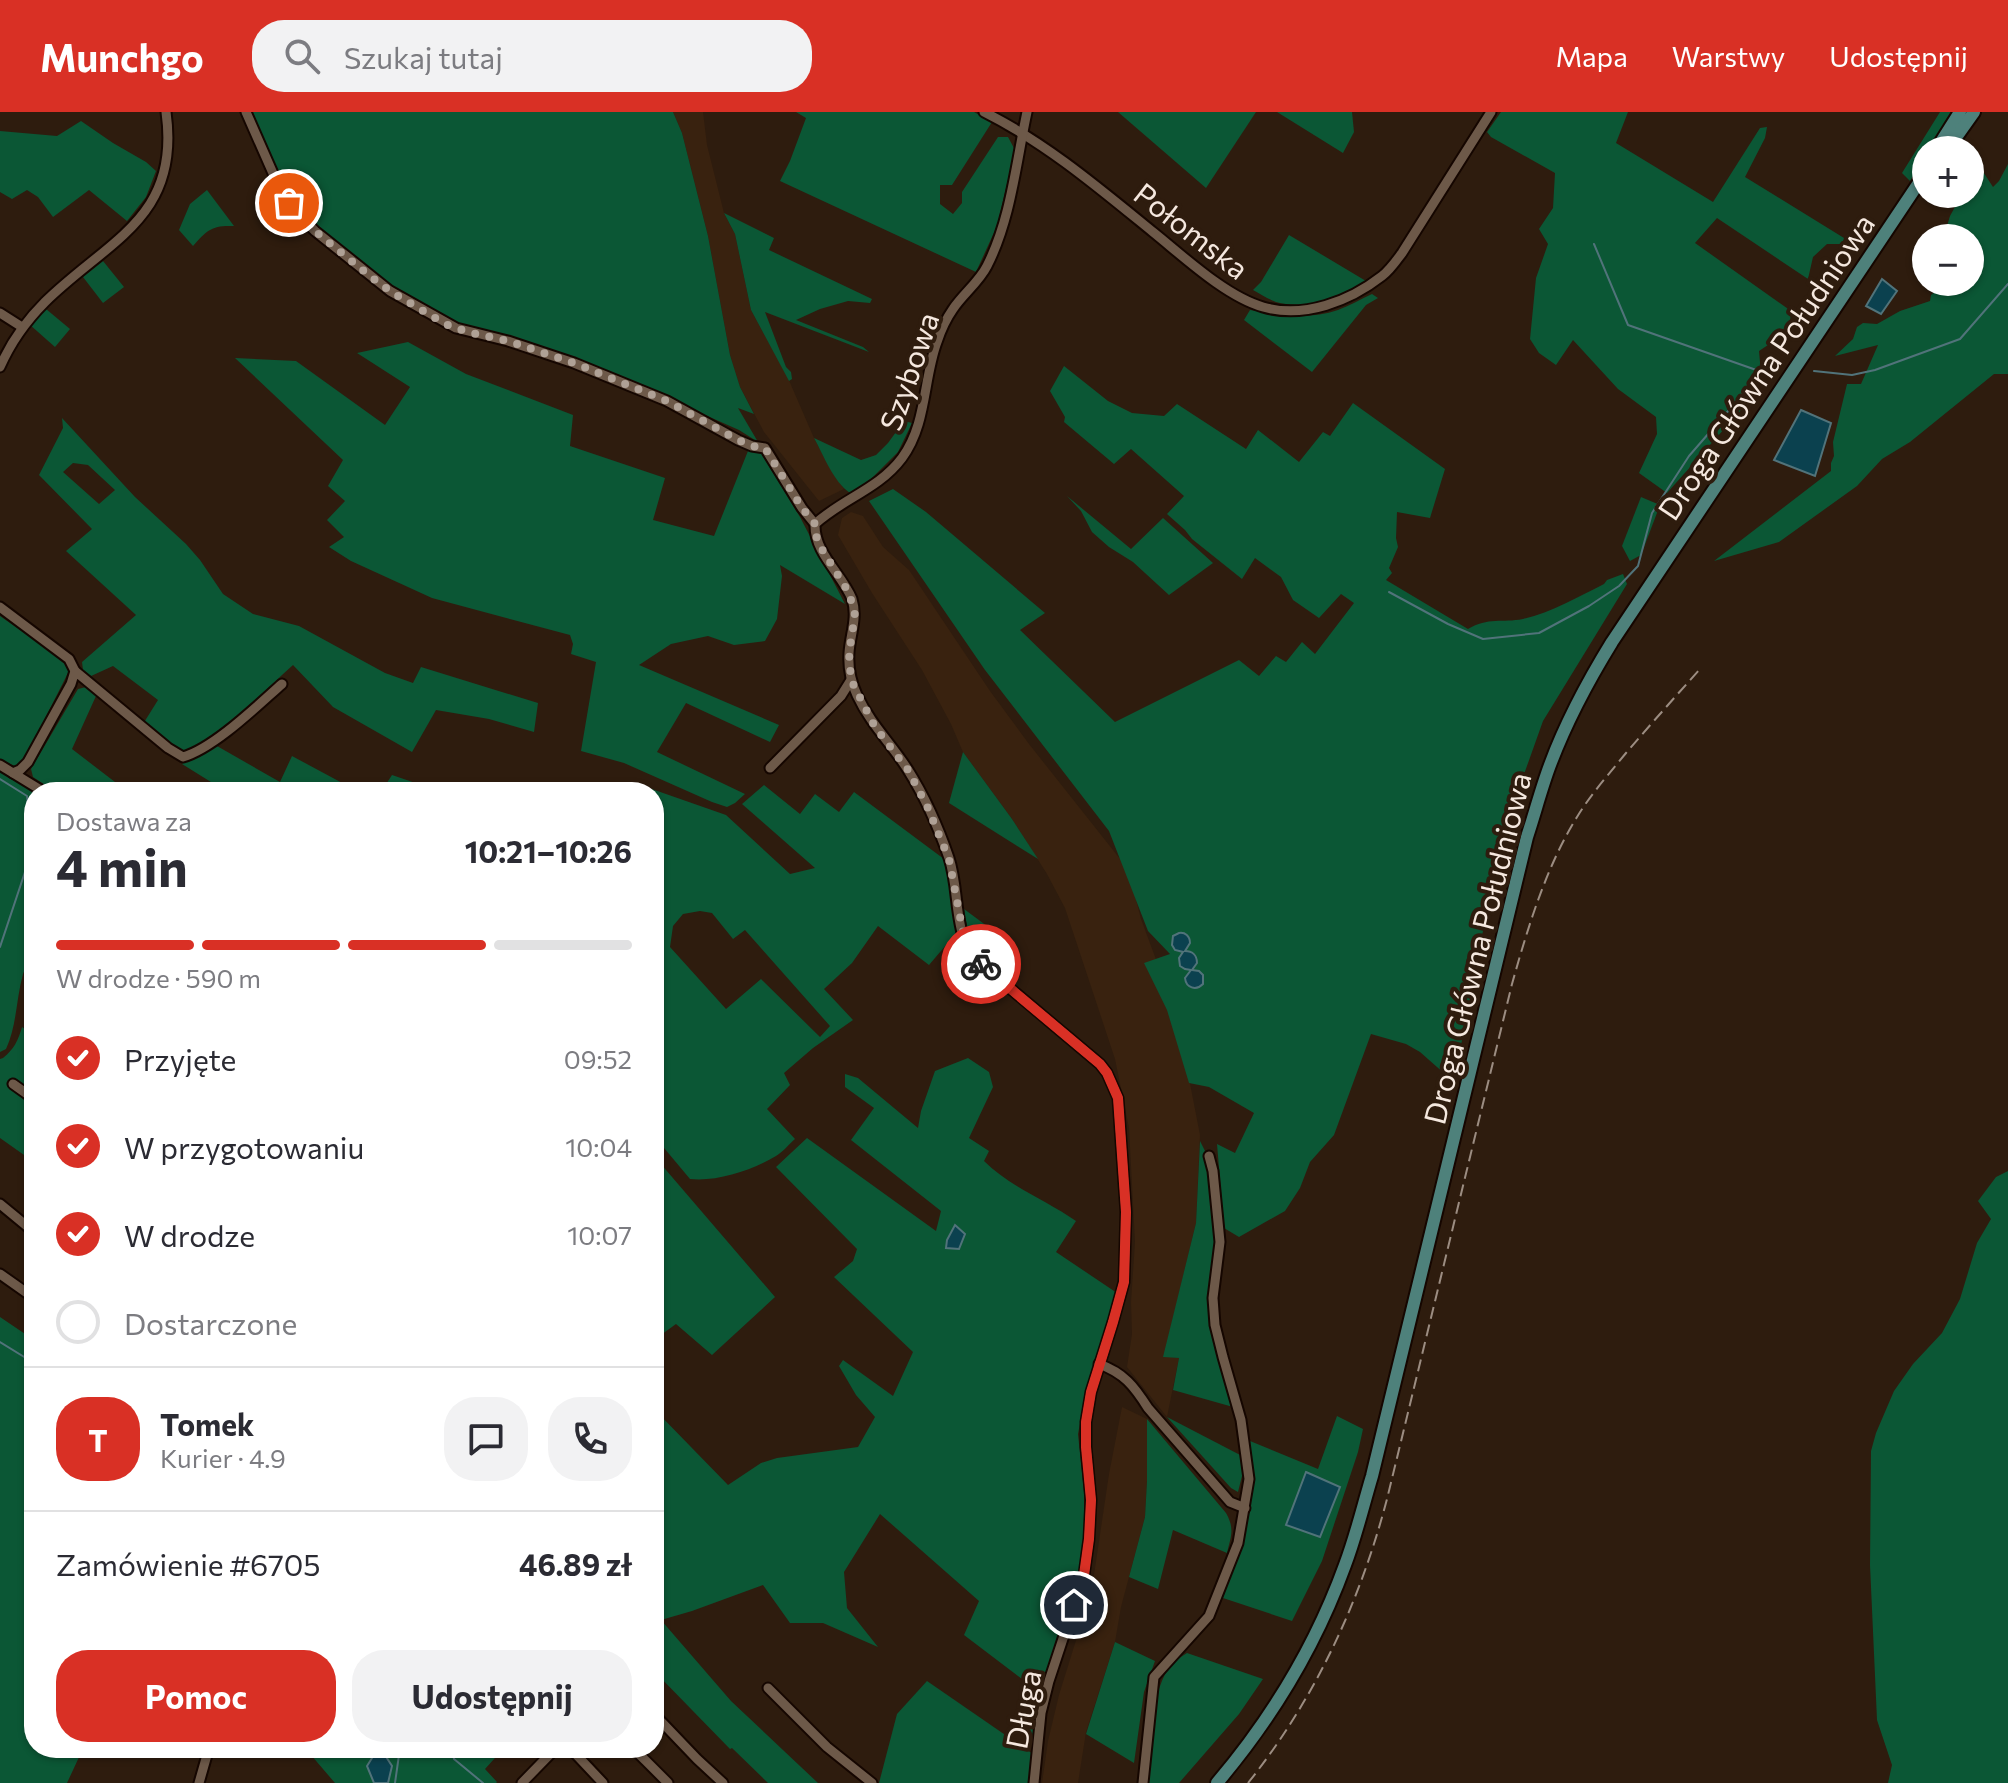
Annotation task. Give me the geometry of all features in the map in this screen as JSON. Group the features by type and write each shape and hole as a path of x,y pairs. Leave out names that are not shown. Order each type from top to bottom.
{"main road":[{"path":"1945,136 1960,112"},
{"path":"1957,136 1974,112"},
{"name":"Droga Główna Południowa","path":"1217,1783 1294,1675 1325,1616 1346,1563 1372,1476 1527,837 1567,724 1612,642 1912,195"}],"street":[{"path":"0,367 22,327 45,302 123,236 150,206 164,173 168,125 166,112"},
{"path":"246,112 279,187 296,212 371,277 402,298 451,326 574,363 667,401 738,440 765,448 815,524 820,546 849,593 855,615 849,653 851,680 875,727 908,770 927,806 949,859 965,943 974,958 1100,1064 1118,1098 1126,1212 1124,1282 1099,1364 1125,1377 1230,1502 1245,1508"},
{"name":"Połomska","path":"984,112 1022,133 1102,191 1246,302 1296,311 1333,304 1385,274 1402,253 1491,112"},
{"name":"Szybowa","path":"815,524 826,513 883,479 902,458 913,439 943,327 953,309 986,269 1002,230 1027,112"},
{"path":"0,313 22,327"},
{"path":"0,607 69,659 75,671 183,757 202,749 282,684"},
{"path":"13,773 28,762 71,684 75,671"},
{"path":"770,768 841,696 851,680"},
{"path":"0,765 28,782"},
{"path":"13,1084 24,1092"},
{"path":"1143,1783 1154,1677 1209,1616 1238,1543 1249,1479 1241,1420 1215,1325 1213,1298 1220,1242 1209,1156"},
{"path":"0,1204 24,1224"},
{"path":"0,1274 24,1291"},
{"name":"Długa","path":"1034,1783 1041,1713 1086,1563 1091,1500 1086,1422 1099,1364"},
{"path":"768,1688 827,1747 872,1783"},
{"path":"664,1724 723,1783"},
{"path":"199,1783 206,1758"},
{"path":"522,1783 546,1758"},
{"path":"579,1758 603,1783"},
{"path":"643,1758 668,1783"}],"shaded area":[{"path":"673,112 703,112 707,145 724,213 735,234 751,310 788,378 814,438 844,489 819,501 764,432 740,387 730,355 708,236 682,133"},
{"path":"851,512 863,516 883,547 909,570 990,691 1128,869 1141,919 1180,1032 1200,1135 1196,1223 1164,1356 1179,1358 1167,1417 1127,1367 1132,1334 1135,1242 1129,1128 1115,1059 1065,908 1012,819 963,752 922,670 838,535 842,518"},
{"path":"1122,1407 1147,1419 1145,1517 1115,1642 1086,1732 1078,1783 1042,1783 1059,1695 1094,1575"}],"green space":[{"path":"251,112 673,112 682,133 708,236 730,355 740,387 754,414 738,408 758,442 687,407 530,343 453,323 393,289 311,222 274,164"},
{"path":"796,112 974,112 992,122 952,185 940,185 940,204 953,214 962,203 962,192 998,137 1008,137 1015,150 997,226 976,272 780,181 806,118"},
{"path":"1118,112 1256,112 1206,188"},
{"path":"1277,112 1352,112 1354,132 1343,153"},
{"path":"1501,112 1628,112 1616,143 1713,202 1760,128 1767,127 1765,138 1745,177 1844,238 1842,244 1827,244 1813,257 1808,279 1717,218 1695,243 1791,311 1789,331 1759,351 1761,373 1742,409 1667,493 1639,473 1657,434 1656,417 1618,389 1573,340 1556,365 1539,353 1530,339 1536,278 1548,244 1539,229 1553,208 1555,173 1491,137 1487,132"},
{"path":"1940,112 1954,112 1939,136 1925,136"},
{"path":"81,121 156,171 146,197 127,221 89,190 53,217 38,197 27,190 12,199 0,192 0,131 57,136"},
{"path":"1912,157 1910,181 1902,173"},
{"path":"2008,164 2008,374 1994,374 1910,442 1882,459 1857,486 1779,542 1714,561 1831,471 1833,442 1847,384 1861,384 1878,345 1835,356 1853,339 1857,327 1863,323 1877,324 1900,311 1930,301 1931,296 1984,296 1984,224 1948,224 1954,208 1984,208 1984,173 1993,187"},
{"path":"207,190 234,226 210,230 193,246 179,230 190,204"},
{"path":"724,213 774,238 769,250 872,299 870,303 848,301 796,320 869,352 765,312 786,367 791,372 792,379 789,381 751,310 735,234"},
{"path":"1289,235 1366,281 1334,297 1299,305 1276,302 1253,290"},
{"path":"103,261 124,287 103,303 83,277"},
{"path":"1372,294 1378,298 1366,305 1312,372 1244,320 1250,310 1294,316 1327,313"},
{"path":"46,309 70,329 55,347 29,324"},
{"path":"408,342 466,374 573,415 570,446 665,478 653,520 714,536 748,451 761,453 800,517 845,604 780,565 782,576 777,619 765,641 734,645 708,636 671,644 639,665 779,725 770,742 686,703 657,752 745,794 735,803 727,807 712,802 624,763 581,751 596,662 571,654 573,644 570,635 432,598 351,561 329,547 344,537 327,520 345,501 328,486 343,460 235,358 296,361 385,425 410,387 357,353"},
{"path":"1064,366 1108,401 1132,413 1164,416 1177,404 1246,449 1258,430 1299,462 1323,432 1330,436 1353,403 1445,469 1430,518 1397,512 1398,547 1389,568 1392,573 1386,580 1468,629 1482,623 1523,619 1544,613 1623,574 1627,584 1543,721 1507,822 1454,1082 1420,1052 1406,1044 1371,1034 1334,1135 1310,1162 1300,1188 1285,1211 1239,1237 1224,1228 1217,1144 1235,1153 1254,1113 1209,1087 1189,1083 1167,1010 1144,963 1170,954 1148,931 1109,831 985,670 869,501 893,489 926,512 1045,613 1020,630 1115,722 1239,660 1259,676 1276,656 1286,662 1302,642 1315,654 1354,603 1341,594 1319,618 1293,600 1281,577 1255,558 1242,579 1192,539 1167,514 1184,496 1131,449 1114,464 1064,422 1065,417 1050,391"},
{"path":"62,418 135,497 186,544 223,594 253,614 299,626 385,673 413,683 421,667 538,703 534,732 489,719 436,710 412,752 333,707 293,665 221,729 190,749 179,752 143,724 158,700 113,666 91,676 83,670 82,662 136,615 66,551 92,529 39,475 63,428","holes":["73,463 88,465 115,490 99,504 63,472"]},
{"path":"904,421 912,423 898,452 871,479 850,493 834,475 814,438 861,460 876,455"},
{"path":"1067,496 1131,549 1163,518 1213,563 1169,595 1133,562 1092,532 1081,511"},
{"path":"1641,497 1660,505 1641,555 1630,561 1622,546"},
{"path":"0,616 52,652 70,669 25,758 15,766 0,760"},
{"path":"86,687 96,696 72,749 115,782 41,782 33,777 31,769 78,689"},
{"path":"210,742 280,782 211,782 182,764"},
{"path":"963,752 1012,819 1038,859 949,803"},
{"path":"292,756 340,782 280,782"},
{"path":"0,770 24,786 24,972 10,1040 6,1049 0,1052"},
{"path":"392,775 413,782 387,782"},
{"path":"764,785 800,814 815,794 839,812 854,792 944,859 958,931 929,965 878,926 852,963 824,989 853,1020 784,1073 790,1085 767,1109 795,1139 776,1156 757,1166 723,1177 690,1179 664,1148 664,793 726,815 790,874 815,868 742,804","holes":["700,911 712,913 733,939 745,930 830,1026 820,1037 761,979 726,1009 670,947 673,926 683,914"]},
{"path":"964,909 1018,949 999,975 973,946"},
{"path":"22,1027 24,1087 12,1078 8,1085 24,1097 24,1155 0,1138 0,1059 17,1041"},
{"path":"968,1058 989,1072 993,1087 969,1138 989,1151 984,1161 994,1170 1076,1221 1056,1252 1117,1293 1088,1382 1078,1434 1084,1492 1084,1536 1079,1575 1039,1697 1032,1739 1024,1738 1030,1685 964,1635 979,1601 880,1514 844,1572 847,1608 878,1647 823,1623 790,1623 763,1585 664,1619 664,1419 728,1485 761,1463 777,1458 858,1447 875,1417 856,1395 839,1366 843,1360 893,1396 913,1352 834,1277 853,1261 857,1249 776,1167 807,1138 936,1231 941,1211 851,1140 874,1108 845,1087 845,1074 858,1078 918,1128 935,1071"},
{"path":"1200,1141 1209,1159 1217,1235 1210,1313 1233,1407 1173,1390 1179,1358 1163,1357 1196,1223"},
{"path":"664,1168 775,1297 712,1355 676,1324 664,1333"},
{"path":"2008,1171 2008,1783 1888,1783 1892,1765 1877,1720 1870,1565 1871,1451 1894,1391 1913,1364 1942,1333 1960,1299 1977,1243 1991,1219 1978,1201 1996,1177"},
{"path":"0,1317 24,1333 24,1758 79,1758 67,1783 0,1783"},
{"path":"1337,1416 1363,1429 1358,1452 1322,1561 1292,1621 1223,1598 1245,1521 1250,1481 1250,1441 1318,1469"},
{"path":"1167,1417 1244,1457 1238,1492 1231,1488"},
{"path":"1147,1419 1226,1513 1231,1528 1227,1553 1173,1530 1158,1589 1129,1577 1145,1517"},
{"path":"664,1623 731,1701 818,1783 768,1783 664,1681"},
{"path":"1115,1642 1155,1661 1144,1692 1134,1763 1086,1734"},
{"path":"1187,1653 1263,1679 1239,1714 1179,1783 1145,1783 1159,1688 1172,1664"},
{"path":"927,1681 1033,1754 1029,1783 879,1783 897,1714"},
{"path":"314,1758 495,1758 485,1769 497,1782 388,1783 392,1766 375,1783 335,1783"}],"water":[{"path":"1882,279 1897,291 1881,314 1866,306"},
{"path":"1801,410 1831,423 1815,476 1774,460"},
{"path":"1179,933 1188,936 1190,943 1185,951 1196,958 1197,963 1192,970 1203,975 1203,984 1197,987 1187,984 1185,978 1191,970 1180,966 1179,958 1183,952 1175,950 1172,945 1173,936"},
{"path":"955,1225 965,1234 959,1249 946,1248 947,1240"},
{"path":"1306,1472 1340,1487 1320,1537 1286,1525"},
{"path":"372,1758 387,1758 392,1766 388,1783 374,1783 367,1766"}],"waterway":[{"path":"1594,244 1628,325 1762,372 1772,372"},
{"path":"1814,371 1852,375 1875,370 1960,339 2008,284"},
{"path":"1389,592 1483,639 1539,633 1589,606 1619,586 1638,566 1652,513 1689,456 1762,372"},
{"path":"0,779 24,794"},
{"path":"0,947 24,875"},
{"path":"0,1342 24,1357"},
{"path":"395,1783 399,1758"},
{"path":"454,1758 483,1783"}],"railway":[{"path":"1248,1783 1294,1718 1314,1683 1349,1612 1376,1537 1512,984 1547,877 1566,836 1588,800 1700,669"}],"way so far":[{"path":"289,203 304,222 371,277 445,324 574,363 667,401 738,440 765,448 815,524 820,546 849,593 855,615 849,653 851,680 875,727 908,770 927,806 949,859 965,943 981,964"}],"route":[{"path":"981,964 1100,1064 1118,1098 1126,1212 1124,1282 1091,1392 1086,1422 1091,1500 1089,1539 1084,1575 1074,1605"}]}
